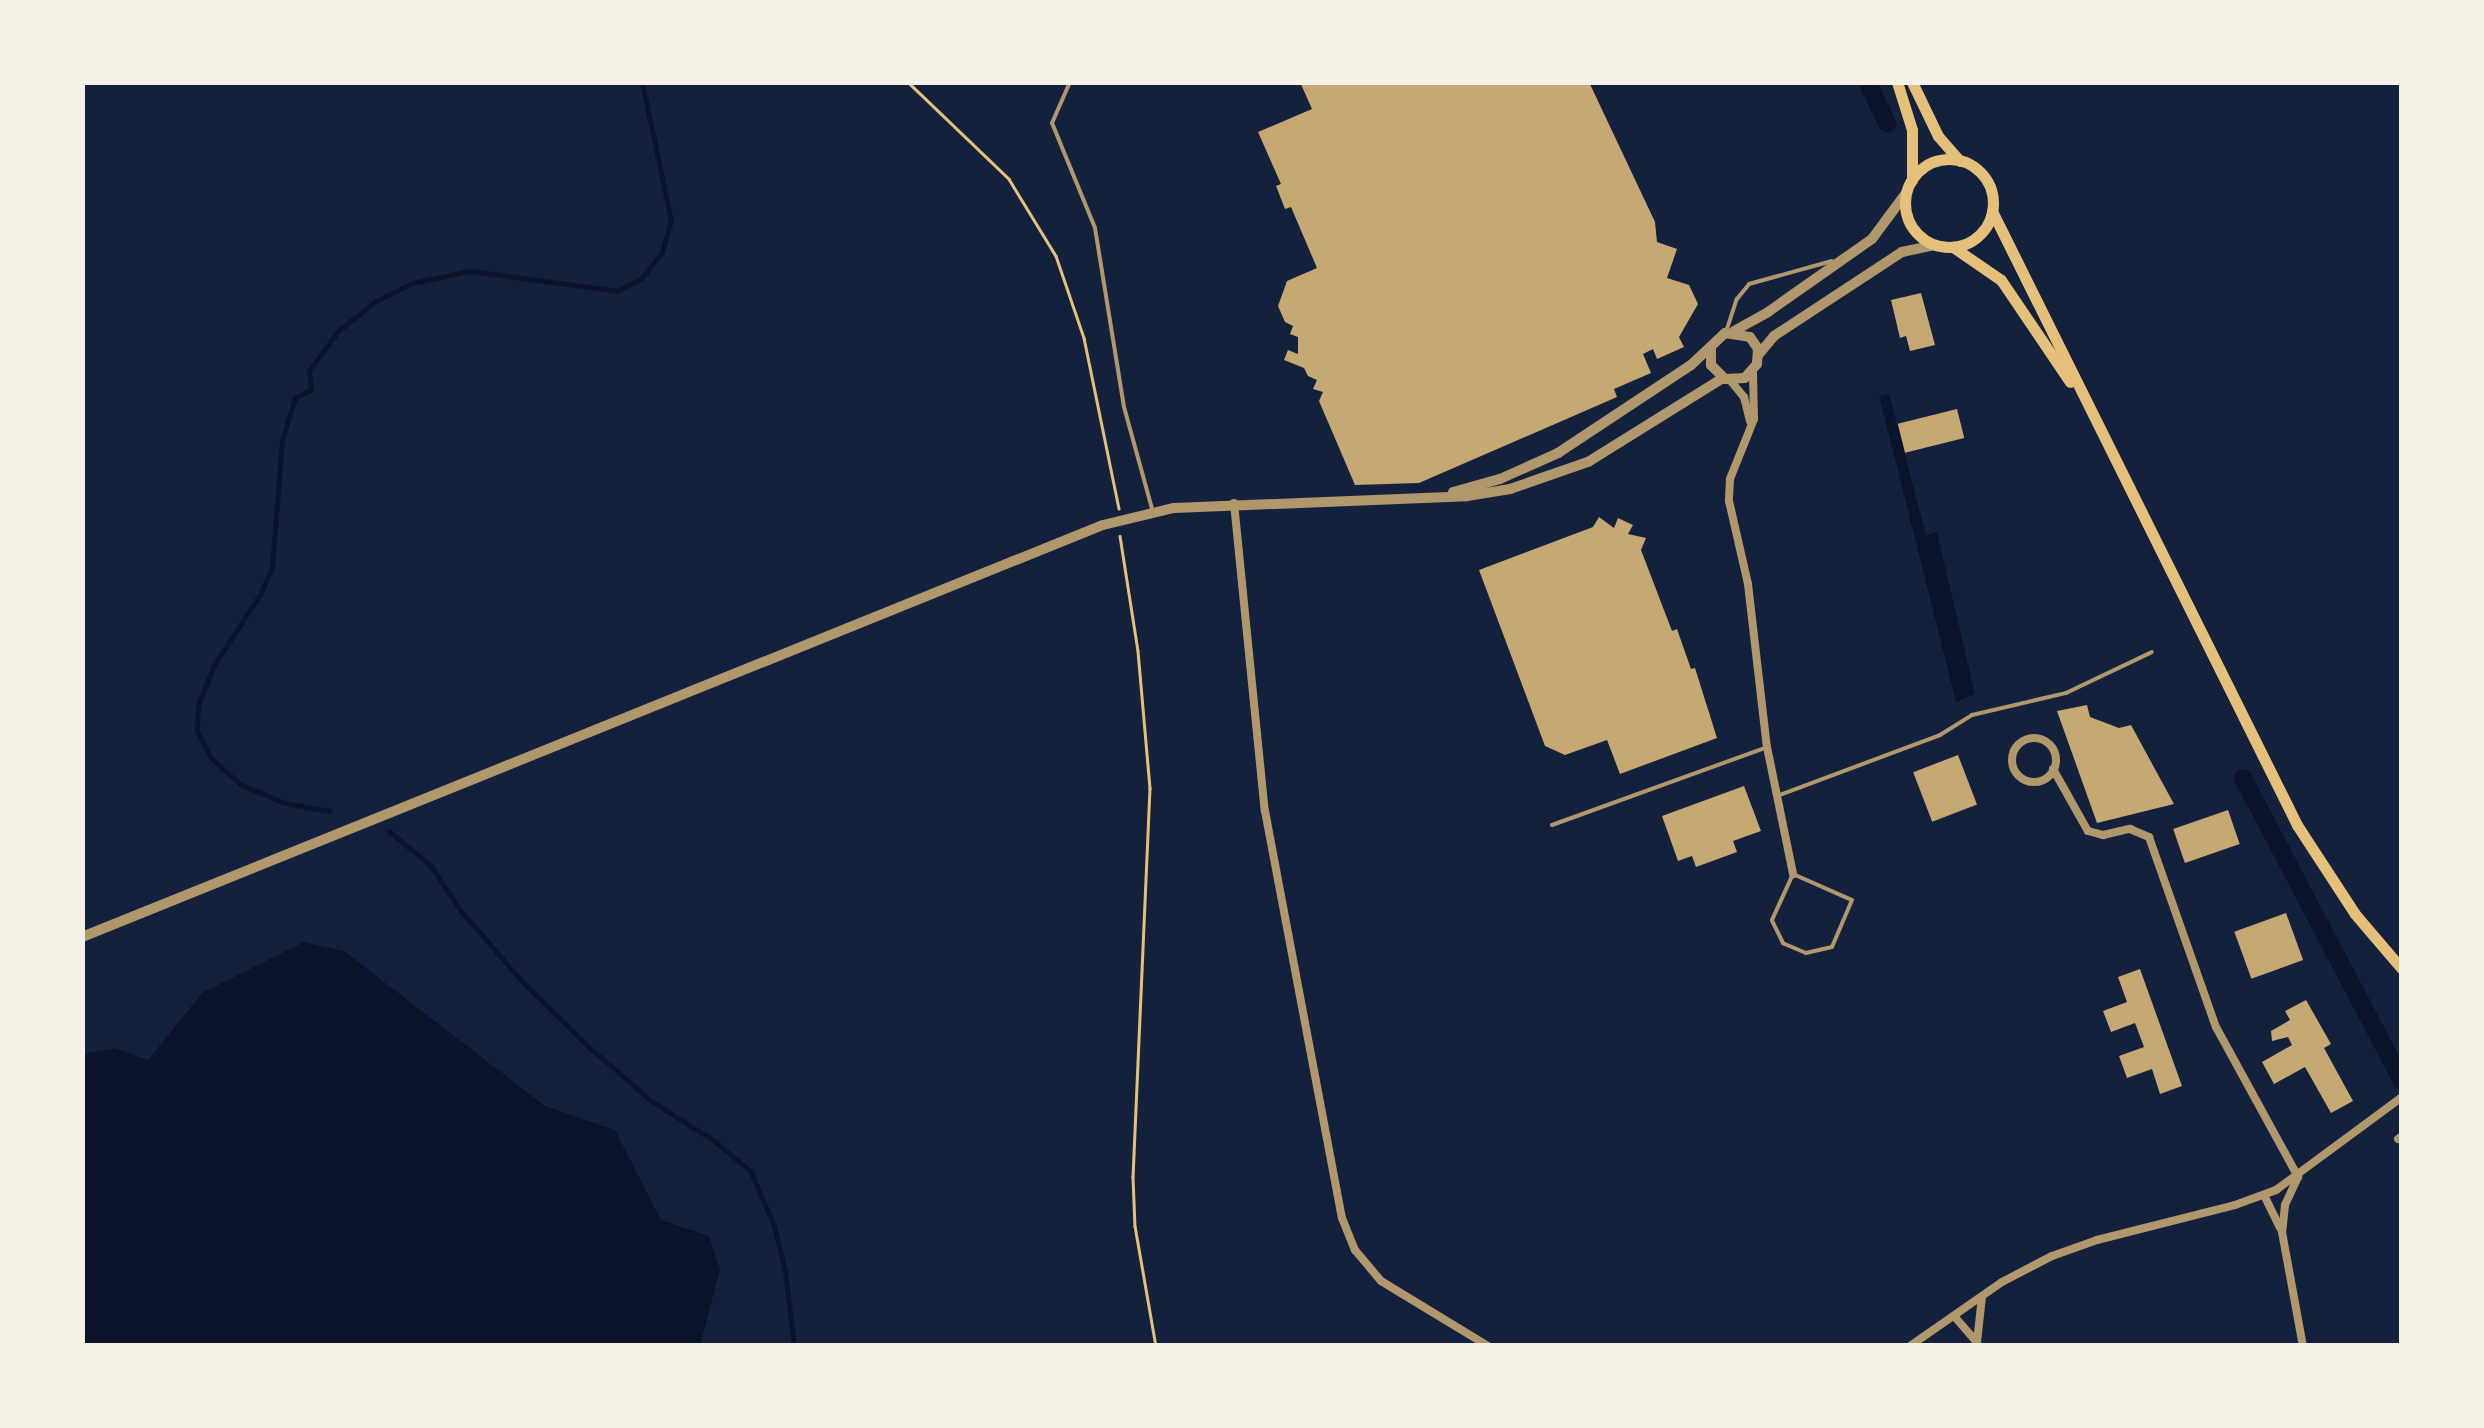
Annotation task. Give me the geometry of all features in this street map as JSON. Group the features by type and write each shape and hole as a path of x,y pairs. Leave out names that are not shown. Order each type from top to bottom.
{"main road":[{"path":"1897,82 1912,130 1912,180 1906,193 1910,224 1934,244 1952,247 2001,280 2089,410"},
{"path":"1912,82 1938,136 1960,161 1984,178 1992,211 2297,825 2355,914 2402,969"},
{"path":"1912,180 1935,162 1960,161"},
{"path":"1952,247 1978,236 1992,211"}],"street":[{"path":"1428,498 1488,483 1535,465 1640,399 1728,332 1751,323 1846,258 1883,228 1906,193"},
{"path":"1792,874 1767,747 1751,600 1728,493 1751,431 1753,372 1758,355 1770,338 1902,252 1934,244"},
{"path":"1728,332 1750,337 1758,355"},
{"path":"1711,347 1711,365 1744,398 1751,431"},
{"path":"82,937 1119,520 1153,512 1234,504 1499,492 1568,472 1727,379 1753,372"},
{"path":"1234,504 1265,810 1339,1206 1355,1250 1374,1274 1488,1346"},
{"path":"2053,770 2043,780 2022,778 2013,767 2012,753 2021,741 2042,739 2053,748 2053,770 2088,831 2104,835 2130,828 2149,837 2220,1036 2298,1177"},
{"path":"1910,1346 1983,1294 2076,1246 2264,1195 2298,1177 2400,1099"},
{"path":"2282,1232 2286,1204 2298,1177"},
{"path":"2264,1195 2282,1232 2302,1346"},
{"path":"1978,1344 1983,1294"},
{"path":"1954,1316 1978,1344"}],"lane":[{"path":"1070,82 1052,123 1096,228 1128,425 1153,512"},
{"path":"1728,332 1736,299 1750,284 1846,258"},
{"path":"1777,796 1940,735 1972,716 2073,691 2152,652"},
{"path":"1552,825 1767,747"},
{"path":"1792,874 1852,900 1832,947 1806,953 1783,943 1772,920 1792,874"}],"path":[{"path":"908,82 1009,178 1056,256 1084,338 1119,520 1138,651 1150,788 1133,1178 1135,1226 1156,1346"}],"water":[{"path":"1889,394 1926,535 1937,532 1975,694 1956,702 1879,396"},
{"path":"304,942 344,951 545,1106 615,1130 661,1220 709,1236 720,1270 700,1345 83,1345 83,1054 115,1048 148,1060 202,993"}],"building":[{"path":"1300,82 1589,82 1655,222 1657,242 1677,249 1667,278 1689,285 1698,304 1679,337 1684,347 1657,359 1653,349 1643,354 1651,373 1614,389 1617,397 1419,483 1355,485 1319,401 1323,392 1313,389 1317,380 1308,376 1304,368 1284,360 1288,350 1298,354 1298,337 1290,334 1293,326 1285,322 1278,306 1287,281 1317,268 1291,207 1285,209 1276,186 1281,184 1258,132 1312,109"},
{"path":"1921,293 1935,345 1910,351 1906,336 1900,338 1891,300"},
{"path":"1957,409 1964,438 1905,453 1898,424"},
{"path":"1599,517 1614,528 1618,518 1633,525 1628,534 1646,538 1641,550 1672,631 1677,629 1691,669 1695,668 1717,738 1620,774 1607,740 1565,755 1545,746 1479,570 1593,527"},
{"path":"2087,705 2090,717 2119,728 2131,725 2174,804 2097,823 2057,711"},
{"path":"1958,755 1977,804 1932,822 1913,772"},
{"path":"1744,786 1761,831 1733,841 1737,852 1696,867 1692,856 1678,861 1662,816"},
{"path":"2228,810 2240,844 2185,863 2173,829"},
{"path":"2286,913 2303,960 2251,979 2234,932"},
{"path":"2140,969 2182,1086 2160,1094 2152,1069 2127,1078 2119,1056 2144,1047 2135,1023 2111,1032 2103,1011 2127,1002 2118,977"},
{"path":"2306,1000 2331,1044 2324,1048 2353,1101 2331,1113 2305,1067 2274,1084 2262,1062 2292,1045 2288,1037 2272,1041 2271,1031 2290,1020 2285,1011"}],"waterway":[{"path":"329,811 285,803 240,784 211,758 197,731 198,705 214,665 261,593 272,567 282,440 295,398 311,390 309,371 338,331 376,301 412,283 470,271 617,291 641,279 662,252 671,221 642,82"},
{"path":"1867,82 1887,123"},
{"path":"2243,778 2402,1081"},
{"path":"389,831 431,866 460,910 522,981 589,1047 650,1100 716,1142 751,1172 774,1226 785,1271 794,1346"}]}
